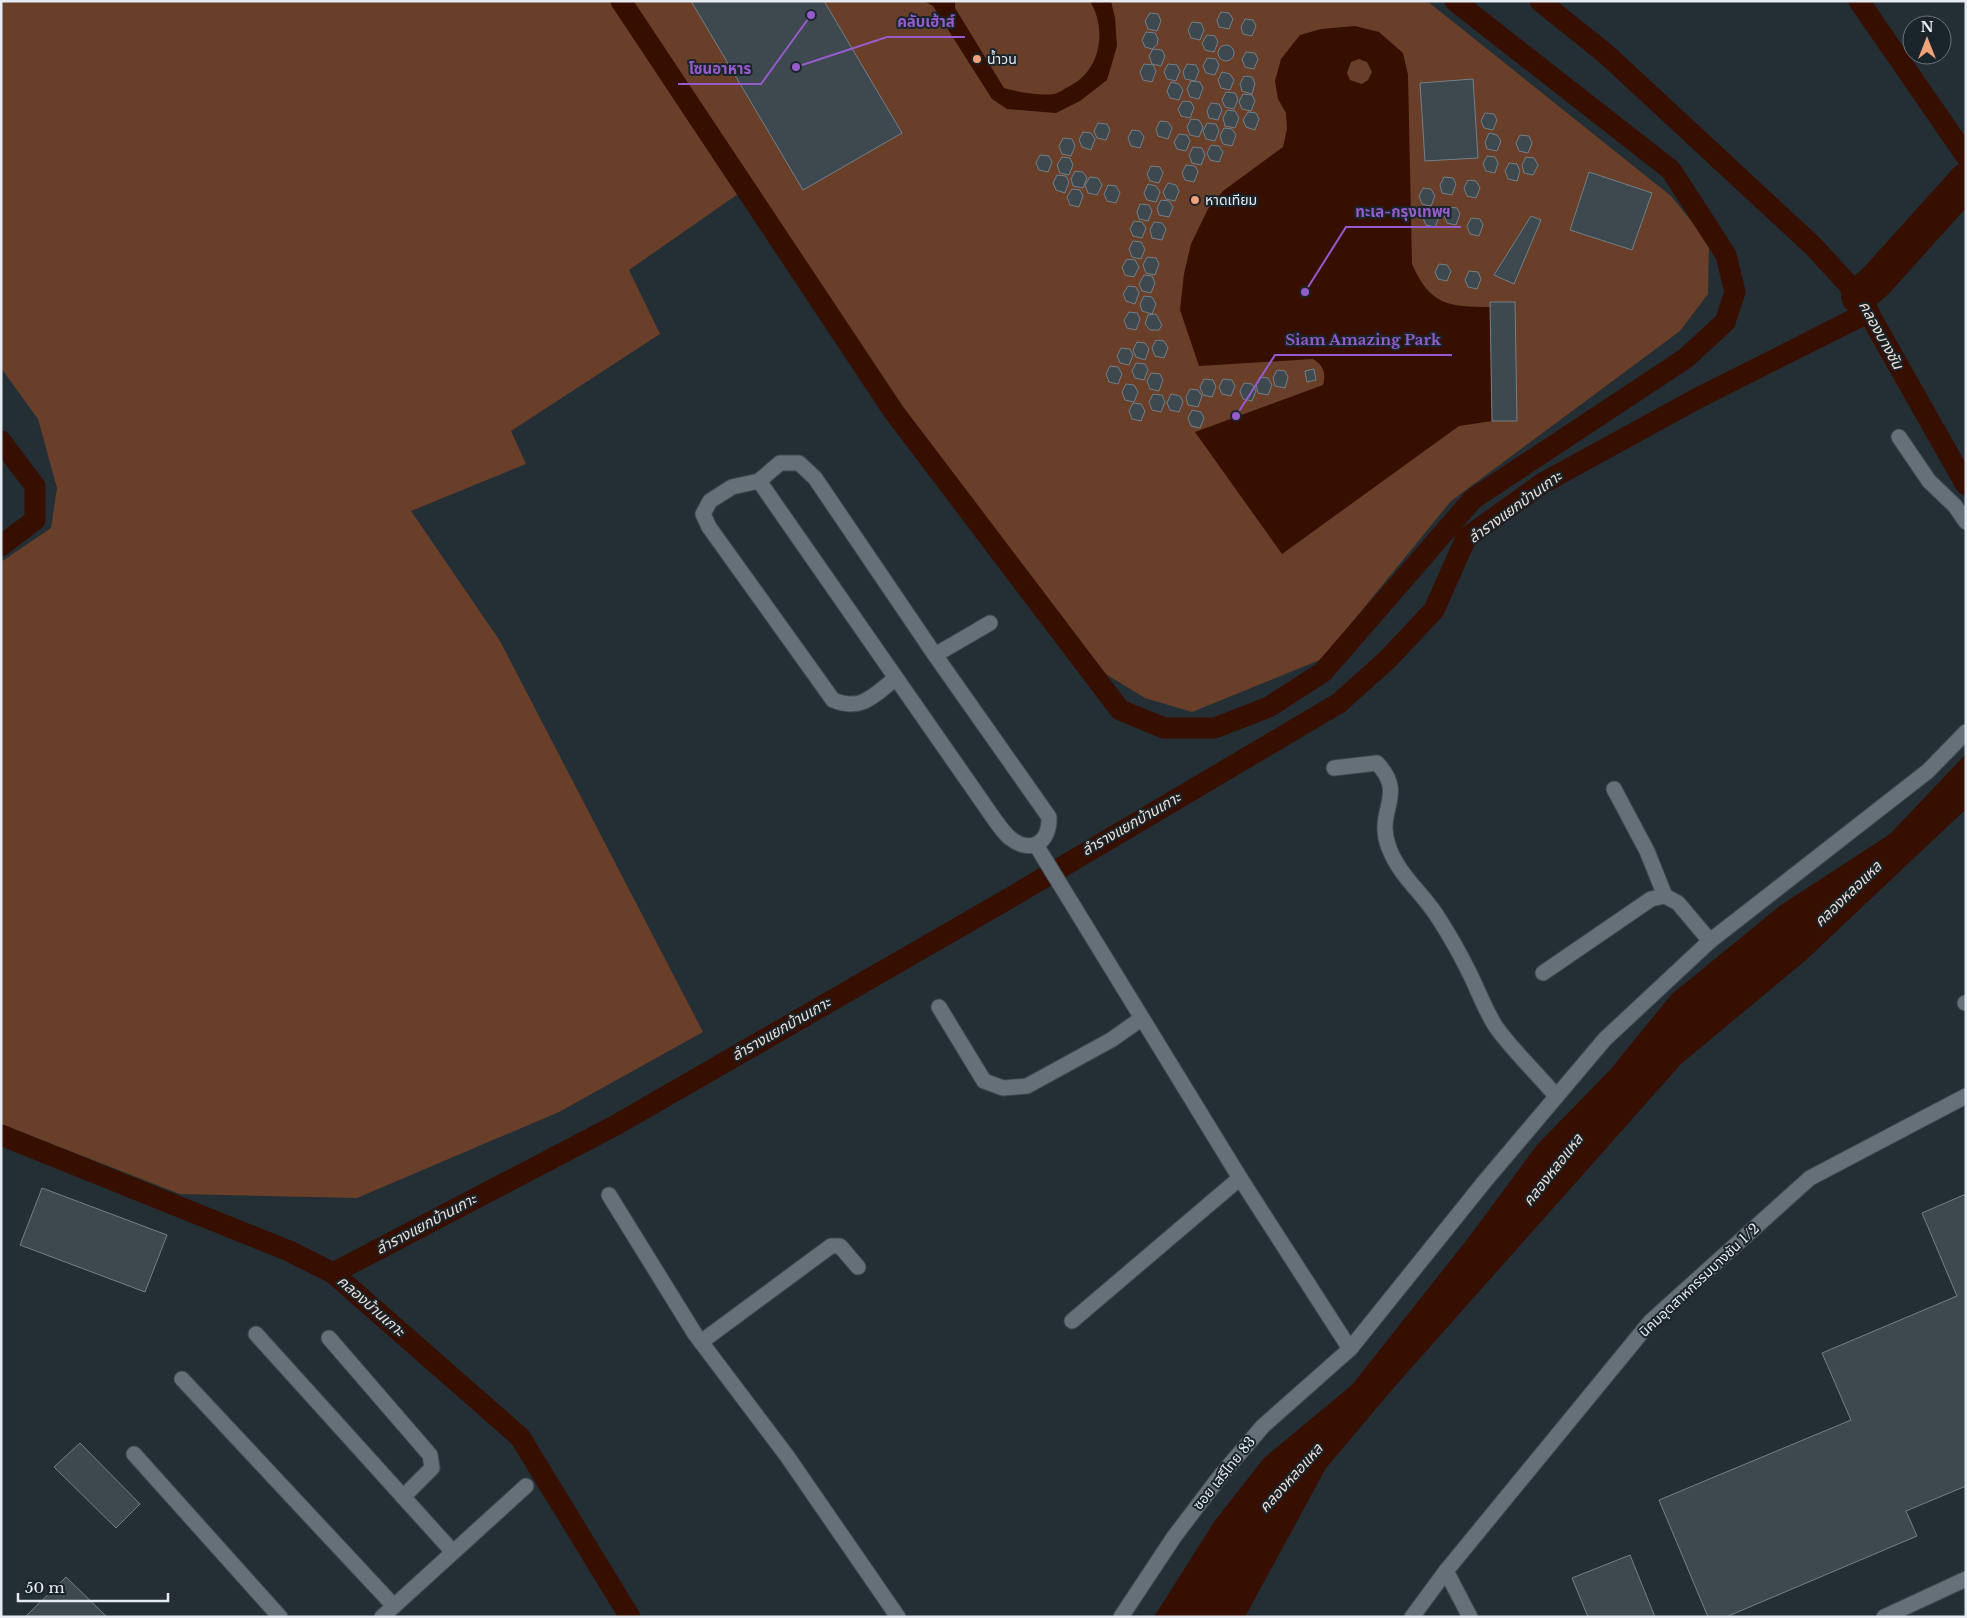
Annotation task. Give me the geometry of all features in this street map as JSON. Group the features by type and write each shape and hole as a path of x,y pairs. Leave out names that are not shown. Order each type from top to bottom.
{"street":[{"path":"1899,437 1929,481 1956,506 1966,522"},
{"path":"759,481 997,823 1011,839 1026,846 1036,845 1045,839 1050,827 1049,817 935,655 815,478 799,463 780,462 759,481 732,487 710,501 703,514 709,527 833,700 847,706 857,705 872,697 896,678"},
{"path":"935,655 990,623"},
{"name":"ซอย เสรีไทย 83","path":"1121,1617 1174,1537 1233,1461 1264,1426 1350,1349 1484,1180 1605,1039 1710,941 1928,770 1966,732"},
{"path":"1334,768 1377,763 1385,772 1392,784 1391,796 1384,819 1389,849 1409,884 1439,918 1497,1028 1556,1096"},
{"path":"1614,789 1647,851 1665,896 1678,903 1710,941"},
{"path":"1036,845 1240,1178 1350,1349"},
{"path":"1544,972 1651,899 1665,896"},
{"path":"939,1007 984,1081 991,1085 1009,1088 1026,1086 1111,1040 1141,1019"},
{"name":"นิคมอุตสาหกรรมบางชัน 1/2","path":"1412,1617 1446,1571 1651,1321 1810,1178 1966,1096"},
{"path":"1072,1321 1240,1178"},
{"path":"609,1195 701,1342 787,1456 898,1617"},
{"path":"701,1342 831,1246 840,1246 858,1267"},
{"path":"256,1334 402,1498 453,1552"},
{"path":"329,1338 430,1455 432,1468 402,1498"},
{"path":"182,1379 394,1606"},
{"path":"134,1454 280,1617"},
{"path":"382,1617 526,1486"},
{"path":"1446,1571 1470,1617"},
{"path":"1884,1617 1966,1579"}],"shaded area":[{"path":"1,1 1427,1 1671,196 1709,243 1708,294 1680,331 1451,501 1322,659 1192,712 1145,698 1099,670 738,194 629,270 660,334 511,431 526,464 411,511 500,641 703,1032 559,1112 357,1198 180,1194 1,1124 1,562 51,528 57,488 38,419 1,368"}],"water":[{"name":"น้ำวน","path":"924,1 955,1 955,8 1004,88 1029,93 1048,94 1056,93 1079,80 1094,61 1098,50 1099,25 1090,1 1111,1 1115,18 1117,46 1107,80 1080,101 1056,113 1007,109 992,99 933,6"},
{"path":"1355,26 1379,32 1403,53 1408,75 1412,264 1426,288 1442,301 1463,306 1490,307 1492,421 1459,426 1282,554 1195,432 1323,385 1323,370 1320,364 1313,359 1199,366 1180,310 1184,274 1191,244 1208,209 1223,191 1283,147 1287,129 1286,113 1278,99 1275,81 1281,59 1300,35 1321,29","holes":["1359,59 1367,62 1372,72 1368,80 1362,84 1350,80 1347,73 1351,62"]},
{"name":"คลองหลอแหล","path":"1966,754 1966,809 1806,960 1681,1064 1397,1384 1326,1468 1245,1617 1154,1617 1214,1522 1264,1458 1352,1385 1469,1237 1537,1145 1610,1070 1672,994 1781,905 1890,834"}],"building":[{"path":"691,1 824,1 902,133 803,190"},
{"path":"1221,12 1229,13 1233,19 1229,29 1219,27 1217,20"},
{"path":"1150,13 1158,14 1161,21 1157,31 1148,29 1145,21"},
{"path":"1245,19 1253,20 1256,26 1252,36 1243,34 1241,27"},
{"path":"1192,22 1201,23 1204,30 1200,40 1191,38 1188,30"},
{"path":"1146,32 1155,33 1158,39 1157,45 1152,49 1145,47 1142,40"},
{"path":"1207,35 1215,36 1218,42 1214,52 1205,50 1202,43"},
{"path":"1223,45 1229,45 1234,50 1232,59 1223,61 1218,56 1218,50"},
{"path":"1153,49 1162,50 1165,56 1161,66 1152,64 1149,56"},
{"path":"1246,52 1255,53 1258,59 1254,69 1245,67 1242,59"},
{"path":"1207,58 1216,59 1219,65 1215,75 1206,73 1203,66"},
{"path":"1144,64 1153,65 1156,71 1152,82 1143,80 1140,72"},
{"path":"1168,64 1177,65 1180,71 1176,81 1167,79 1164,72"},
{"path":"1187,64 1196,65 1199,71 1195,81 1185,79 1183,72"},
{"path":"1222,72 1230,74 1234,80 1230,90 1221,88 1218,80"},
{"path":"1244,76 1252,77 1255,83 1252,94 1242,91 1240,84"},
{"path":"1473,79 1478,158 1425,161 1420,83"},
{"path":"1191,81 1200,82 1203,88 1199,99 1190,97 1187,89"},
{"path":"1171,82 1179,84 1183,90 1179,100 1170,98 1167,91"},
{"path":"1226,92 1235,93 1238,99 1234,109 1225,107 1222,100"},
{"path":"1243,94 1252,95 1255,101 1251,111 1242,109 1239,102"},
{"path":"1183,101 1191,102 1194,108 1190,118 1181,116 1178,109"},
{"path":"1211,103 1219,104 1222,110 1218,120 1209,118 1207,111"},
{"path":"1227,110 1235,111 1239,118 1235,128 1225,126 1223,118"},
{"path":"1248,112 1256,113 1259,119 1255,130 1246,127 1243,120"},
{"path":"1485,113 1494,114 1497,120 1493,130 1484,128 1481,121"},
{"path":"1191,119 1199,120 1203,127 1199,137 1190,135 1187,127"},
{"path":"1160,121 1168,122 1172,128 1168,139 1158,136 1156,129"},
{"path":"1098,123 1107,124 1110,130 1106,140 1097,138 1094,131"},
{"path":"1207,123 1216,124 1219,131 1215,141 1206,139 1203,131"},
{"path":"1224,128 1232,129 1236,135 1232,146 1223,144 1220,136"},
{"path":"1132,130 1140,131 1144,137 1140,148 1131,146 1128,138"},
{"path":"1083,132 1091,133 1095,139 1091,150 1082,147 1079,140"},
{"path":"1489,133 1497,135 1501,141 1497,151 1487,149 1485,142"},
{"path":"1179,134 1187,135 1190,141 1186,151 1177,149 1174,142"},
{"path":"1520,135 1529,136 1532,143 1528,153 1519,151 1516,143"},
{"path":"1063,138 1072,139 1075,146 1071,156 1062,154 1059,146"},
{"path":"1211,145 1219,146 1223,152 1219,162 1210,160 1207,153"},
{"path":"1193,147 1202,148 1205,155 1201,165 1192,163 1189,155"},
{"path":"1040,155 1049,156 1052,162 1048,172 1039,170 1036,163"},
{"path":"1487,156 1495,157 1498,163 1495,173 1486,171 1483,164"},
{"path":"1062,157 1070,158 1073,165 1069,175 1060,173 1057,165"},
{"path":"1526,157 1534,158 1538,165 1533,175 1524,173 1522,165"},
{"path":"1509,163 1517,164 1520,171 1517,181 1508,179 1505,171"},
{"path":"1186,165 1195,166 1198,172 1194,182 1185,180 1182,173"},
{"path":"1151,166 1160,167 1163,173 1159,183 1150,181 1147,174"},
{"path":"1075,171 1083,172 1087,178 1083,188 1073,186 1071,179"},
{"path":"1589,172 1652,193 1632,250 1570,230"},
{"path":"1057,175 1066,176 1069,182 1065,193 1056,190 1053,183"},
{"path":"1090,177 1098,178 1102,185 1097,195 1088,193 1085,185"},
{"path":"1444,177 1453,178 1456,184 1452,195 1442,193 1440,185"},
{"path":"1468,180 1476,181 1480,188 1476,198 1467,196 1464,188"},
{"path":"1168,183 1176,185 1179,191 1175,201 1166,199 1163,192"},
{"path":"1148,184 1156,186 1160,192 1156,202 1147,200 1144,193"},
{"path":"1108,185 1116,186 1120,193 1116,203 1107,201 1104,194"},
{"path":"1423,188 1431,189 1435,196 1431,206 1422,204 1419,196"},
{"path":"1072,189 1080,190 1083,196 1079,207 1070,205 1067,197"},
{"path":"1161,200 1169,201 1173,207 1169,217 1159,215 1157,208"},
{"path":"1140,204 1149,205 1152,211 1148,221 1139,219 1137,212"},
{"path":"1448,207 1457,208 1460,214 1456,225 1447,223 1444,215"},
{"path":"1428,210 1436,211 1439,217 1435,227 1426,225 1423,218"},
{"path":"1531,216 1541,220 1514,284 1494,275"},
{"path":"1471,218 1480,219 1483,225 1479,236 1470,234 1467,226"},
{"path":"1134,221 1142,222 1146,228 1142,238 1133,236 1130,229"},
{"path":"1154,222 1162,223 1166,229 1162,240 1152,238 1150,230"},
{"path":"1133,241 1141,242 1145,249 1141,259 1132,257 1129,249"},
{"path":"1147,257 1156,258 1159,264 1155,275 1146,273 1143,265"},
{"path":"1127,259 1135,260 1139,267 1134,277 1125,275 1122,267"},
{"path":"1439,264 1447,265 1451,271 1447,281 1438,279 1435,272"},
{"path":"1469,271 1478,272 1481,279 1477,289 1468,287 1465,280"},
{"path":"1144,275 1152,276 1155,283 1151,293 1142,291 1139,284"},
{"path":"1128,286 1136,287 1139,293 1135,304 1126,301 1123,294"},
{"path":"1144,296 1152,297 1156,304 1152,314 1142,311 1140,304"},
{"path":"1490,302 1515,302 1517,421 1492,421"},
{"path":"1129,312 1137,313 1140,319 1136,330 1127,328 1124,320"},
{"path":"1156,314 1162,325 1159,330 1150,330 1145,324 1148,315"},
{"path":"1156,340 1164,341 1168,348 1164,358 1155,356 1152,348"},
{"path":"1137,342 1145,343 1149,349 1145,360 1136,357 1133,350"},
{"path":"1121,348 1130,349 1133,355 1129,365 1120,363 1117,356"},
{"path":"1136,363 1145,364 1148,370 1144,380 1135,378 1132,371"},
{"path":"1110,366 1118,367 1122,374 1118,384 1109,382 1106,374"},
{"path":"1314,369 1316,380 1307,382 1305,371"},
{"path":"1277,370 1285,371 1288,377 1285,388 1275,386 1273,378"},
{"path":"1151,373 1160,374 1163,380 1159,391 1150,389 1147,381"},
{"path":"1260,377 1268,378 1272,385 1268,395 1258,393 1256,385"},
{"path":"1204,379 1213,380 1216,387 1212,397 1203,395 1200,387"},
{"path":"1223,379 1232,380 1235,386 1231,396 1222,394 1219,387"},
{"path":"1244,383 1252,384 1256,391 1252,401 1243,399 1240,391"},
{"path":"1126,384 1134,385 1138,392 1134,402 1125,400 1122,392"},
{"path":"1190,389 1198,390 1202,396 1198,407 1188,405 1186,397"},
{"path":"1153,394 1162,395 1165,402 1161,412 1152,410 1149,402"},
{"path":"1171,394 1180,396 1183,402 1179,412 1170,410 1167,403"},
{"path":"1133,403 1141,404 1145,411 1141,421 1132,419 1129,411"},
{"path":"1192,410 1201,412 1204,418 1200,428 1191,426 1188,418"},
{"path":"42,1188 167,1235 145,1292 20,1245"},
{"path":"1966,1194 1966,1486 1906,1511 1917,1536 1726,1617 1708,1617 1659,1500 1851,1420 1822,1353 1957,1296 1922,1213"},
{"path":"80,1443 140,1504 116,1528 54,1467"},
{"path":"1630,1555 1655,1617 1588,1617 1572,1578"},
{"path":"66,1577 107,1617 25,1617"}],"waterway":[{"path":"621,1 894,412 1120,710 1164,728 1215,728 1269,707 1323,672 1473,499 1686,358 1725,322 1735,292 1726,255 1671,170 1455,1"},
{"path":"1540,1 1606,54 1813,246 1859,296 1966,485"},
{"path":"1859,1 1966,156"},
{"name":"คลองบางชัน","path":"1859,296 1876,281 1966,181"},
{"name":"ลำรางแยกบ้านเกาะ","path":"333,1273 616,1125 1013,896 1339,703 1387,660 1434,610 1466,538 1543,483 1698,398 1869,312"},
{"path":"1,441 35,486 35,520 1,546"},
{"name":"คลองบ้านเกาะ","path":"1,1135 289,1251 333,1273 520,1437 630,1617"}],"place":[{"name":"โซนอาหาร","path":"811,15"},
{"name":"น้ำวน","path":"977,59"},
{"name":"คลับเฮ้าส์","path":"796,67"},
{"name":"หาดเทียม","path":"1195,200"},
{"name":"ทะเล-กรุงเทพฯ","path":"1305,292"},
{"name":"Siam Amazing Park","path":"1236,416"}]}
